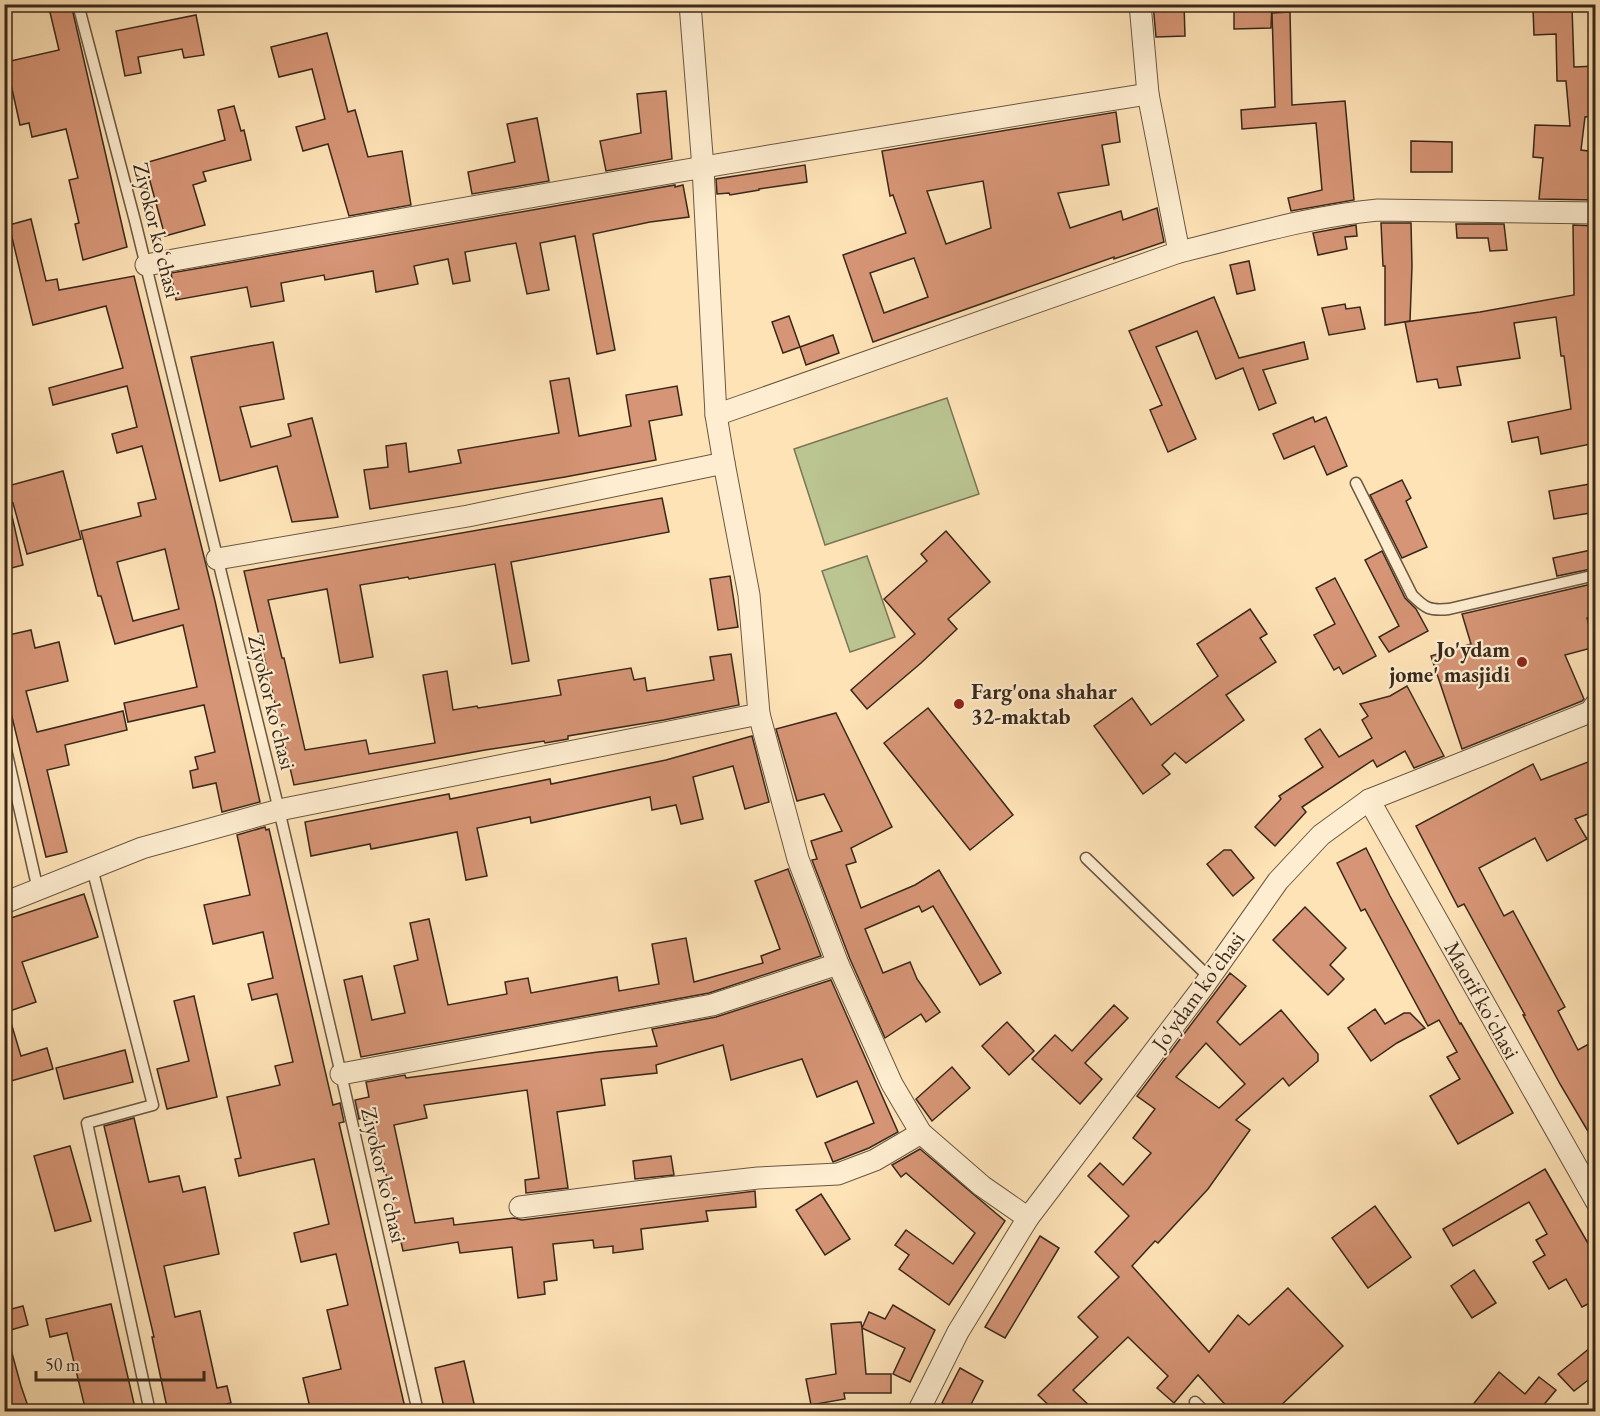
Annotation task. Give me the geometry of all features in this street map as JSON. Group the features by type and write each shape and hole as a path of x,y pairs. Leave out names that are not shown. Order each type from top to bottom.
{"street":[{"path":"690,4 703,168 716,416 749,595 759,714 798,859 838,964 906,1110 921,1133 982,1186 1028,1218"},
{"path":"1140,4 1148,94 1179,252"},
{"path":"146,265 941,126 1148,94"},
{"path":"716,416 1179,252 1254,233 1345,213 1378,210 1596,213"},
{"path":"217,559 468,516 724,463"},
{"name":"Jo'ydam ko'chasi","path":"918,1412 958,1332 1028,1218 1278,881 1322,835 1369,800 1590,712 1596,704"},
{"path":"4,903 142,848 279,810 759,714"},
{"name":"Maorif ko'chasi","path":"1369,800 1596,1201"},
{"path":"341,1074 712,1005 838,964"},
{"path":"520,1207 679,1186 758,1178 838,1174 875,1160 921,1133"}],"lane":[{"name":"Ziyokor koʻchasi","path":"78,4 146,265 279,810 418,1412"},
{"path":"1356,483 1412,595 1424,607 1436,611 1449,609 1596,575"},
{"path":"4,741 38,890"},
{"path":"1086,858 1209,977"},
{"path":"92,868 153,1105 87,1123 150,1412"},
{"path":"1196,1402 1206,1412"}],"green space":[{"path":"947,398 979,494 825,545 794,449"},
{"path":"867,556 895,637 850,652 822,571"}],"building":[{"path":"48,4 71,4 127,247 83,260 75,224 79,223 69,180 78,178 66,129 32,137 29,123 20,125 6,62 59,50"},
{"path":"1153,4 1184,4 1185,36 1156,37"},
{"path":"1234,4 1272,4 1271,28 1234,29"},
{"path":"1572,7 1574,67 1596,66 1596,116 1585,117 1581,150 1596,152 1596,200 1539,199 1543,158 1533,157 1535,125 1570,126 1566,81 1557,81 1556,34 1534,35 1533,8"},
{"path":"1290,12 1292,105 1345,101 1354,200 1291,211 1288,198 1322,190 1316,123 1242,129 1241,110 1275,107 1272,13"},
{"path":"196,15 204,55 184,58 182,49 138,57 141,73 125,76 116,31"},
{"path":"327,33 348,112 355,110 368,157 402,151 411,205 349,216 328,144 303,151 296,127 325,119 312,69 279,77 271,47"},
{"path":"666,91 672,159 606,171 600,141 641,133 637,94"},
{"path":"234,106 241,131 244,130 251,160 203,172 206,181 193,185 205,225 165,236 145,163 225,140 218,110"},
{"path":"1116,112 1120,142 1102,145 1109,185 1058,193 1070,228 1121,211 1123,220 1157,208 1164,242 1114,259 1114,257 873,342 843,255 906,233 893,195 890,196 882,151","holes":["983,181 991,228 946,244 927,191","914,258 928,297 884,313 870,273"]},
{"path":"537,118 549,181 472,194 468,172 515,162 507,124"},
{"path":"1411,141 1452,142 1452,172 1411,172"},
{"path":"805,165 807,182 730,195 729,193 717,194 716,179"},
{"path":"675,185 675,187 683,185 689,217 650,222 593,234 615,350 597,354 575,236 540,243 549,290 527,294 516,243 465,252 470,281 453,284 448,259 414,266 418,284 376,292 373,271 325,280 324,275 281,283 284,301 251,307 247,287 176,300 171,273"},
{"path":"31,219 46,281 57,279 59,290 134,276 215,601 260,802 222,812 216,783 193,788 190,771 198,769 195,757 215,752 204,705 128,722 124,703 197,687 183,625 115,644 101,596 98,596 81,531 141,516 138,503 156,499 142,446 117,453 112,434 137,427 127,386 53,405 49,388 123,368 106,306 33,325 9,225","holes":["165,549 179,609 133,621 117,562"]},
{"path":"1381,223 1411,223 1410,321 1385,325 1385,266 1383,266"},
{"path":"1456,224 1504,224 1507,250 1490,251 1488,238 1457,238"},
{"path":"1356,225 1357,236 1345,237 1347,249 1318,255 1313,233"},
{"path":"1573,225 1596,226 1596,443 1541,454 1538,437 1512,442 1508,422 1571,409 1556,317 1514,323 1520,358 1457,367 1461,385 1439,388 1437,379 1417,382 1405,322 1480,312 1574,295"},
{"path":"1249,261 1255,290 1237,294 1230,265"},
{"path":"1214,297 1239,358 1304,342 1308,359 1263,370 1276,403 1259,410 1243,368 1216,379 1197,331 1156,347 1196,439 1168,452 1150,410 1162,405 1129,331"},
{"path":"1345,304 1346,309 1360,307 1365,329 1329,335 1322,308"},
{"path":"789,316 800,347 783,353 772,322"},
{"path":"833,335 839,353 806,365 800,347"},
{"path":"273,342 284,399 240,407 251,447 291,436 288,424 312,418 338,517 292,522 277,466 220,481 191,357"},
{"path":"569,378 579,436 631,426 626,395 677,386 682,415 649,421 656,460 370,509 364,470 388,467 386,446 406,443 409,472 461,463 458,450 559,433 550,381"},
{"path":"1313,417 1315,422 1326,417 1347,466 1327,475 1314,446 1284,459 1273,434"},
{"path":"63,471 81,539 27,554 13,503 4,505 4,487"},
{"path":"1402,480 1411,498 1406,501 1427,547 1402,558 1370,495"},
{"path":"1596,483 1596,512 1554,519 1549,491"},
{"path":"662,498 669,532 511,562 529,661 512,664 495,564 360,585 373,657 340,663 327,589 268,600 305,750 366,740 369,754 435,743 423,675 447,671 453,710 561,695 558,680 631,668 634,680 645,678 647,691 714,680 710,657 731,654 739,705 568,736 568,739 485,750 294,785 244,571"},
{"path":"4,516 12,516 23,565 4,570"},
{"path":"946,531 990,582 948,619 957,629 867,709 851,690 915,634 884,599 927,561 921,554"},
{"path":"1596,549 1596,568 1557,576 1553,558"},
{"path":"1382,551 1405,598 1416,609 1428,631 1389,652 1379,637 1399,626 1365,560"},
{"path":"730,576 738,627 718,630 710,579"},
{"path":"1335,578 1376,656 1343,674 1339,667 1334,670 1314,635 1335,624 1316,588"},
{"path":"1596,583 1596,615 1587,618 1595,647 1565,655 1584,699 1462,749 1431,656 1471,644 1462,614"},
{"path":"1250,609 1267,634 1260,638 1276,662 1226,695 1244,720 1186,763 1175,753 1162,765 1170,774 1143,794 1094,726 1132,698 1151,725 1218,676 1197,644"},
{"path":"31,630 35,648 59,642 68,681 26,691 37,732 123,711 127,730 65,745 69,765 47,770 67,852 46,857 4,684 4,636"},
{"path":"1407,686 1444,756 1414,768 1405,751 1377,767 1373,760 1302,807 1306,812 1275,846 1255,827 1281,799 1279,796 1323,767 1305,739 1320,729 1339,757 1372,738 1362,720 1368,716 1360,704 1390,696"},
{"path":"928,708 1013,815 970,850 884,743"},
{"path":"836,713 892,827 851,848 856,862 846,865 861,908 915,885 939,870 1001,973 980,985 933,906 922,912 919,906 865,929 883,973 910,962 917,979 940,1012 926,1022 921,1014 885,1038 850,959 812,860 817,859 811,841 842,831 824,794 797,801 776,729"},
{"path":"752,736 769,802 745,809 733,766 693,777 703,819 681,824 676,805 652,810 650,797 531,823 530,817 477,828 487,876 466,880 457,832 371,849 370,844 311,856 305,822 449,794 450,799 550,779 551,784 666,760"},
{"path":"1596,759 1596,811 1575,819 1587,839 1547,861 1535,838 1479,868 1504,916 1513,911 1565,1007 1558,1011 1578,1050 1596,1040 1596,1145 1560,1084 1464,904 1458,907 1416,826 1533,764 1541,780"},
{"path":"265,827 266,830 269,829 333,1105 340,1103 344,1122 339,1123 406,1412 311,1412 303,1378 341,1369 327,1310 348,1305 336,1254 301,1262 294,1233 329,1224 314,1159 239,1176 235,1159 241,1158 227,1097 280,1085 275,1066 293,1062 277,994 252,1000 248,984 273,978 263,932 213,944 204,905 250,895 237,835"},
{"path":"1366,848 1460,1024 1513,1113 1458,1144 1430,1096 1460,1079 1447,1057 1457,1052 1439,1020 1428,1026 1365,909 1361,911 1337,863"},
{"path":"1224,850 1231,850 1254,878 1233,896 1207,864"},
{"path":"788,869 821,956 709,993 361,1057 344,980 362,976 372,1020 405,1013 394,966 418,960 410,923 429,919 448,1005 507,994 505,982 528,978 531,993 617,977 619,991 659,984 652,944 686,938 694,982 763,963 761,956 780,949 755,881"},
{"path":"84,894 98,937 22,962 36,1002 4,1013 4,918 8,919"},
{"path":"1305,907 1346,948 1330,965 1344,979 1328,995 1273,940"},
{"path":"1230,973 1246,986 1217,1022 1240,1045 1281,1010 1318,1054 1318,1061 1289,1086 1283,1078 1236,1120 1250,1130 1208,1189 1158,1243 1155,1241 1132,1266 1209,1352 1238,1315 1249,1325 1288,1288 1343,1346 1274,1412 1232,1412 1198,1375 1174,1403 1157,1388 1168,1376 1128,1337 1073,1390 1096,1412 1056,1412 1038,1395 1098,1337 1078,1317 1119,1277 1095,1252 1129,1216 1088,1176 1100,1163 1123,1185 1151,1153 1133,1138 1155,1109 1137,1096","holes":["1206,1043 1245,1084 1219,1108 1176,1077"]},
{"path":"831,980 898,1132 869,1148 833,1162 825,1143 874,1123 857,1081 817,1097 802,1059 731,1080 723,1045 656,1065 657,1073 601,1079 605,1105 557,1112 568,1188 526,1193 525,1180 539,1178 527,1090 424,1105 427,1118 394,1125 415,1223 453,1218 454,1225 514,1218 522,1220 755,1191 756,1207 706,1211 708,1221 641,1229 643,1249 613,1253 613,1246 594,1248 593,1240 553,1244 557,1280 544,1282 545,1294 518,1298 512,1247 460,1253 458,1242 403,1251 373,1115 359,1119 355,1100 369,1097 366,1082 405,1075 406,1078 657,1046 652,1029 716,1017"},
{"path":"194,996 217,1097 167,1109 157,1069 189,1061 174,1001"},
{"path":"1114,1005 1128,1018 1085,1063 1102,1079 1080,1104 1032,1059 1055,1035 1072,1051"},
{"path":"1375,1009 1385,1024 1404,1013 1410,1013 1425,1028 1397,1043 1371,1061 1348,1028"},
{"path":"9,1016 21,1056 47,1048 53,1069 4,1083 4,1017"},
{"path":"1007,1022 1034,1051 1009,1075 982,1046"},
{"path":"125,1050 133,1082 64,1099 56,1068"},
{"path":"952,1067 970,1088 932,1121 916,1099"},
{"path":"134,1118 149,1182 179,1176 183,1192 205,1187 219,1254 164,1266 175,1317 200,1311 217,1388 227,1386 231,1403 206,1409 207,1412 168,1412 152,1337 154,1337 104,1126"},
{"path":"70,1146 91,1221 55,1231 34,1156"},
{"path":"920,1149 1005,1221 949,1305 899,1269 909,1255 895,1245 906,1230 953,1264 975,1233 906,1173 901,1177 892,1165"},
{"path":"671,1156 674,1175 635,1179 633,1161"},
{"path":"1545,1169 1596,1257 1596,1300 1582,1307 1566,1279 1549,1289 1533,1262 1545,1255 1536,1240 1547,1234 1529,1202 1453,1246 1443,1229"},
{"path":"821,1194 850,1239 825,1255 796,1210"},
{"path":"1375,1206 1411,1257 1368,1288 1332,1238"},
{"path":"1040,1236 1059,1248 1005,1338 985,1327"},
{"path":"1474,1270 1496,1303 1472,1318 1451,1286"},
{"path":"111,1304 136,1412 86,1412 67,1333 50,1337 46,1319"},
{"path":"893,1305 935,1330 910,1382 893,1374 905,1348 862,1328 869,1312 885,1319"},
{"path":"23,1306 28,1325 4,1332 4,1311"},
{"path":"861,1322 866,1374 891,1374 891,1393 844,1393 845,1399 811,1405 806,1379 836,1374 831,1324"},
{"path":"1596,1343 1596,1374 1574,1391 1558,1374"},
{"path":"10,1346 30,1412 4,1412 4,1347"},
{"path":"464,1361 476,1412 445,1412 435,1368"},
{"path":"960,1368 983,1381 967,1412 959,1412 942,1403"},
{"path":"1499,1372 1525,1394 1539,1377 1556,1390 1542,1407 1548,1412 1467,1412"}],"place":[{"name":"Jo'ydam jome' masjidi","path":"1522,662"},
{"name":"Farg'ona shahar 32-maktab","path":"959,704"}]}
